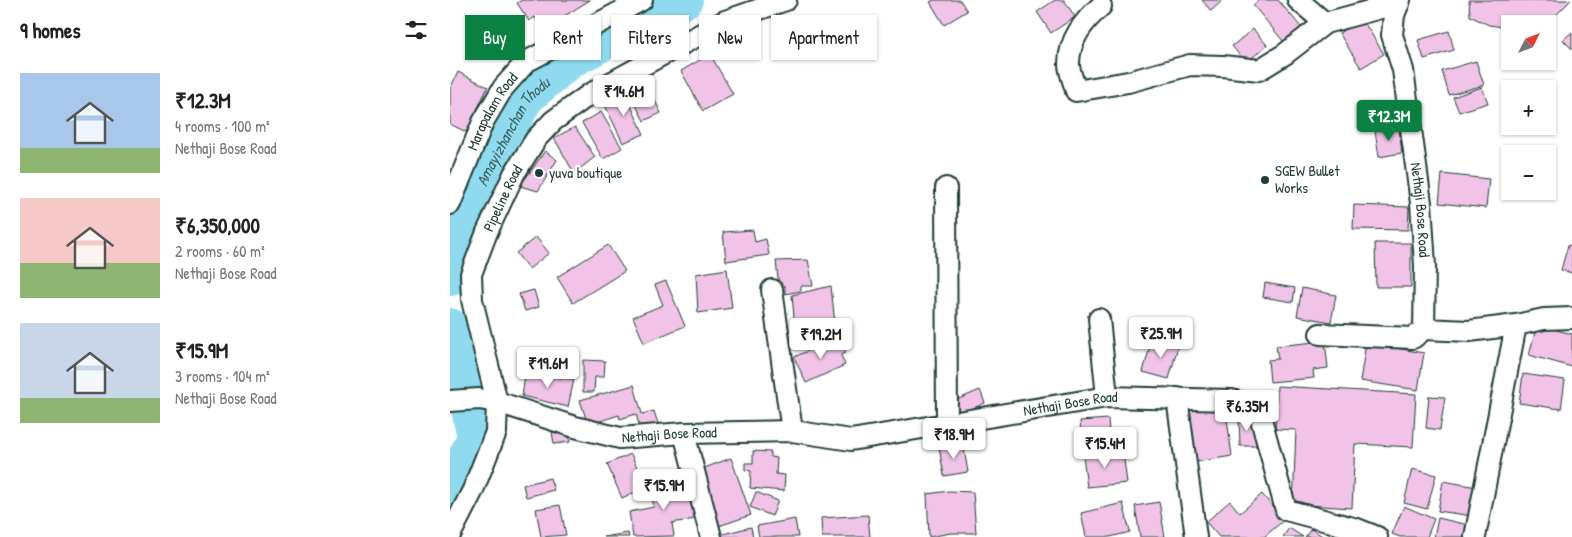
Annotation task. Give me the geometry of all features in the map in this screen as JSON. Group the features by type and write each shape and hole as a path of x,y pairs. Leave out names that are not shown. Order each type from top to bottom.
{"street":[{"name":"Marapalam Road","path":"450,204 483,122 502,88 526,62 642,0"},
{"name":"Pipeline Road","path":"450,535 473,490 496,432 488,400 472,300 471,274 487,232 510,182 536,139 553,121 590,94 725,21 786,0"},
{"path":"1298,0 1325,23"},
{"path":"1101,6 1090,16 1072,41 1069,65 1076,91 1128,82 1190,65 1260,70 1285,54 1325,23 1399,2"},
{"name":"Nethaji Bose Road","path":"1399,2 1394,15 1392,35 1403,70 1421,203 1425,266 1424,329"},
{"path":"946,188 947,424"},
{"path":"772,290 792,431"},
{"path":"1320,334 1413,338 1424,329 1469,331 1516,325 1544,318 1572,318"},
{"path":"1099,319 1107,397"},
{"path":"1475,537 1516,325"},
{"name":"Nethaji Bose Road","path":"488,400 575,427 620,438 684,433 792,431 850,440 1107,397 1232,400 1258,408 1286,510 1357,529 1377,537"},
{"path":"1177,398 1196,537"},
{"path":"452,401 488,400"},
{"path":"684,433 711,537"}],"building":[{"path":"522,0 590,0 566,15 535,15 529,21 517,3"},
{"path":"934,0 960,0 967,11 944,25 930,2"},
{"path":"1055,0 1064,0 1075,17 1051,33 1037,12"},
{"path":"1202,0 1223,0 1211,11"},
{"path":"1259,0 1278,0 1301,27 1284,42 1253,5"},
{"path":"1469,0 1571,0 1556,15 1501,15 1501,27 1489,25 1470,16"},
{"path":"1362,19 1384,54 1361,68 1339,33"},
{"path":"1253,29 1267,45 1246,63 1232,46"},
{"path":"1449,31 1454,50 1424,59 1418,40"},
{"path":"1572,32 1572,49 1563,40"},
{"path":"700,60 713,60 733,94 703,111 681,71"},
{"path":"1476,61 1484,85 1449,95 1442,71"},
{"path":"458,72 488,87 466,132 450,124 450,89"},
{"path":"645,80 661,113 644,121 628,89"},
{"path":"1482,87 1488,103 1459,112 1453,97"},
{"path":"624,91 644,134 623,143 603,101"},
{"path":"601,112 622,148 603,159 582,123"},
{"path":"575,127 595,157 574,173 554,138"},
{"path":"1399,128 1402,153 1379,157 1375,131"},
{"name":"yuva boutique","path":"545,151 557,160 538,191 520,186"},
{"path":"1442,174 1489,179 1486,208 1439,203"},
{"path":"1354,205 1409,207 1408,230 1353,229"},
{"path":"753,230 755,242 766,239 769,255 726,261 723,232"},
{"path":"536,237 549,253 529,269 516,253"},
{"path":"1375,243 1411,243 1411,287 1376,287"},
{"path":"608,245 625,271 573,303 557,277"},
{"path":"1568,245 1572,246 1572,273 1561,270"},
{"path":"808,260 813,286 801,286 801,291 785,294 785,286 779,287 776,261"},
{"path":"727,269 732,308 698,313 696,274"},
{"path":"666,281 685,326 644,343 633,317 663,305 655,285"},
{"path":"1265,283 1295,288 1293,302 1263,297"},
{"path":"831,286 835,324 795,328 792,295"},
{"path":"1302,288 1336,295 1331,322 1297,316"},
{"path":"534,290 539,307 525,311 519,294"},
{"path":"1537,325 1572,334 1572,367 1529,355"},
{"path":"839,337 846,353 841,355 845,365 806,383 794,357"},
{"path":"1152,339 1178,346 1169,379 1143,372"},
{"path":"1325,341 1328,368 1313,370 1314,378 1270,382 1268,360 1278,359 1276,346"},
{"path":"1366,343 1424,353 1418,390 1360,381"},
{"path":"583,360 605,361 604,377 595,377 594,392 583,392"},
{"path":"1523,374 1565,380 1561,409 1519,403"},
{"path":"525,375 574,379 568,407 522,396"},
{"path":"634,385 642,414 654,411 658,424 640,429 636,414 620,419 619,415 588,425 580,400"},
{"path":"1277,386 1416,394 1413,447 1355,444 1352,508 1293,504 1296,430 1275,429"},
{"path":"980,390 985,403 959,414 954,401"},
{"path":"1429,396 1445,397 1440,430 1426,428"},
{"path":"1225,404 1232,456 1190,463 1184,410"},
{"path":"1254,417 1256,446 1240,446 1239,418"},
{"path":"1108,419 1110,443 1082,445 1080,421"},
{"path":"568,429 570,442 554,444 552,432"},
{"path":"963,443 968,472 944,476 939,447"},
{"path":"753,451 771,452 771,457 777,458 776,474 785,475 784,491 750,488 751,471 745,470 745,463 753,463"},
{"path":"1123,452 1127,483 1087,487 1083,456"},
{"path":"631,454 646,487 622,498 607,464"},
{"path":"731,458 751,515 719,526 699,470"},
{"path":"1412,469 1436,475 1427,509 1404,503"},
{"path":"550,478 554,490 526,497 523,485"},
{"path":"688,481 695,519 672,523 674,536 633,537 629,512 654,507 650,488"},
{"path":"1443,481 1477,487 1472,516 1438,511"},
{"path":"949,491 973,492 976,533 951,533 929,537 927,494"},
{"path":"756,492 778,501 772,516 750,507"},
{"path":"1262,494 1284,520 1264,537 1219,537 1206,522 1230,501 1240,513"},
{"path":"1159,502 1165,537 1140,537 1135,506"},
{"path":"1123,503 1130,532 1110,537 1086,537 1081,513"},
{"path":"560,505 566,535 541,537 536,509"},
{"path":"1404,506 1434,519 1427,537 1400,537 1392,534"},
{"path":"868,515 870,537 822,537 821,518"},
{"path":"1438,518 1473,526 1471,537 1434,537"},
{"path":"795,519 798,537 759,537 757,526"},
{"path":"751,527 753,537 715,536"},
{"path":"1289,528 1303,537 1283,537"},
{"path":"1311,529 1324,537 1305,537"},
{"path":"628,533 629,537 603,537"}],"waterway":[{"name":"Amayizhanchan Thodu","path":"450,278 454,257 485,174 526,98 571,60 685,0"},
{"name":"Amayizhanchan Thodu","path":"450,326 475,437 450,493"}],"place":[{"name":"yuva boutique","path":"539,173"},
{"name":"SGEW Bullet Works","path":"1265,180"}]}
